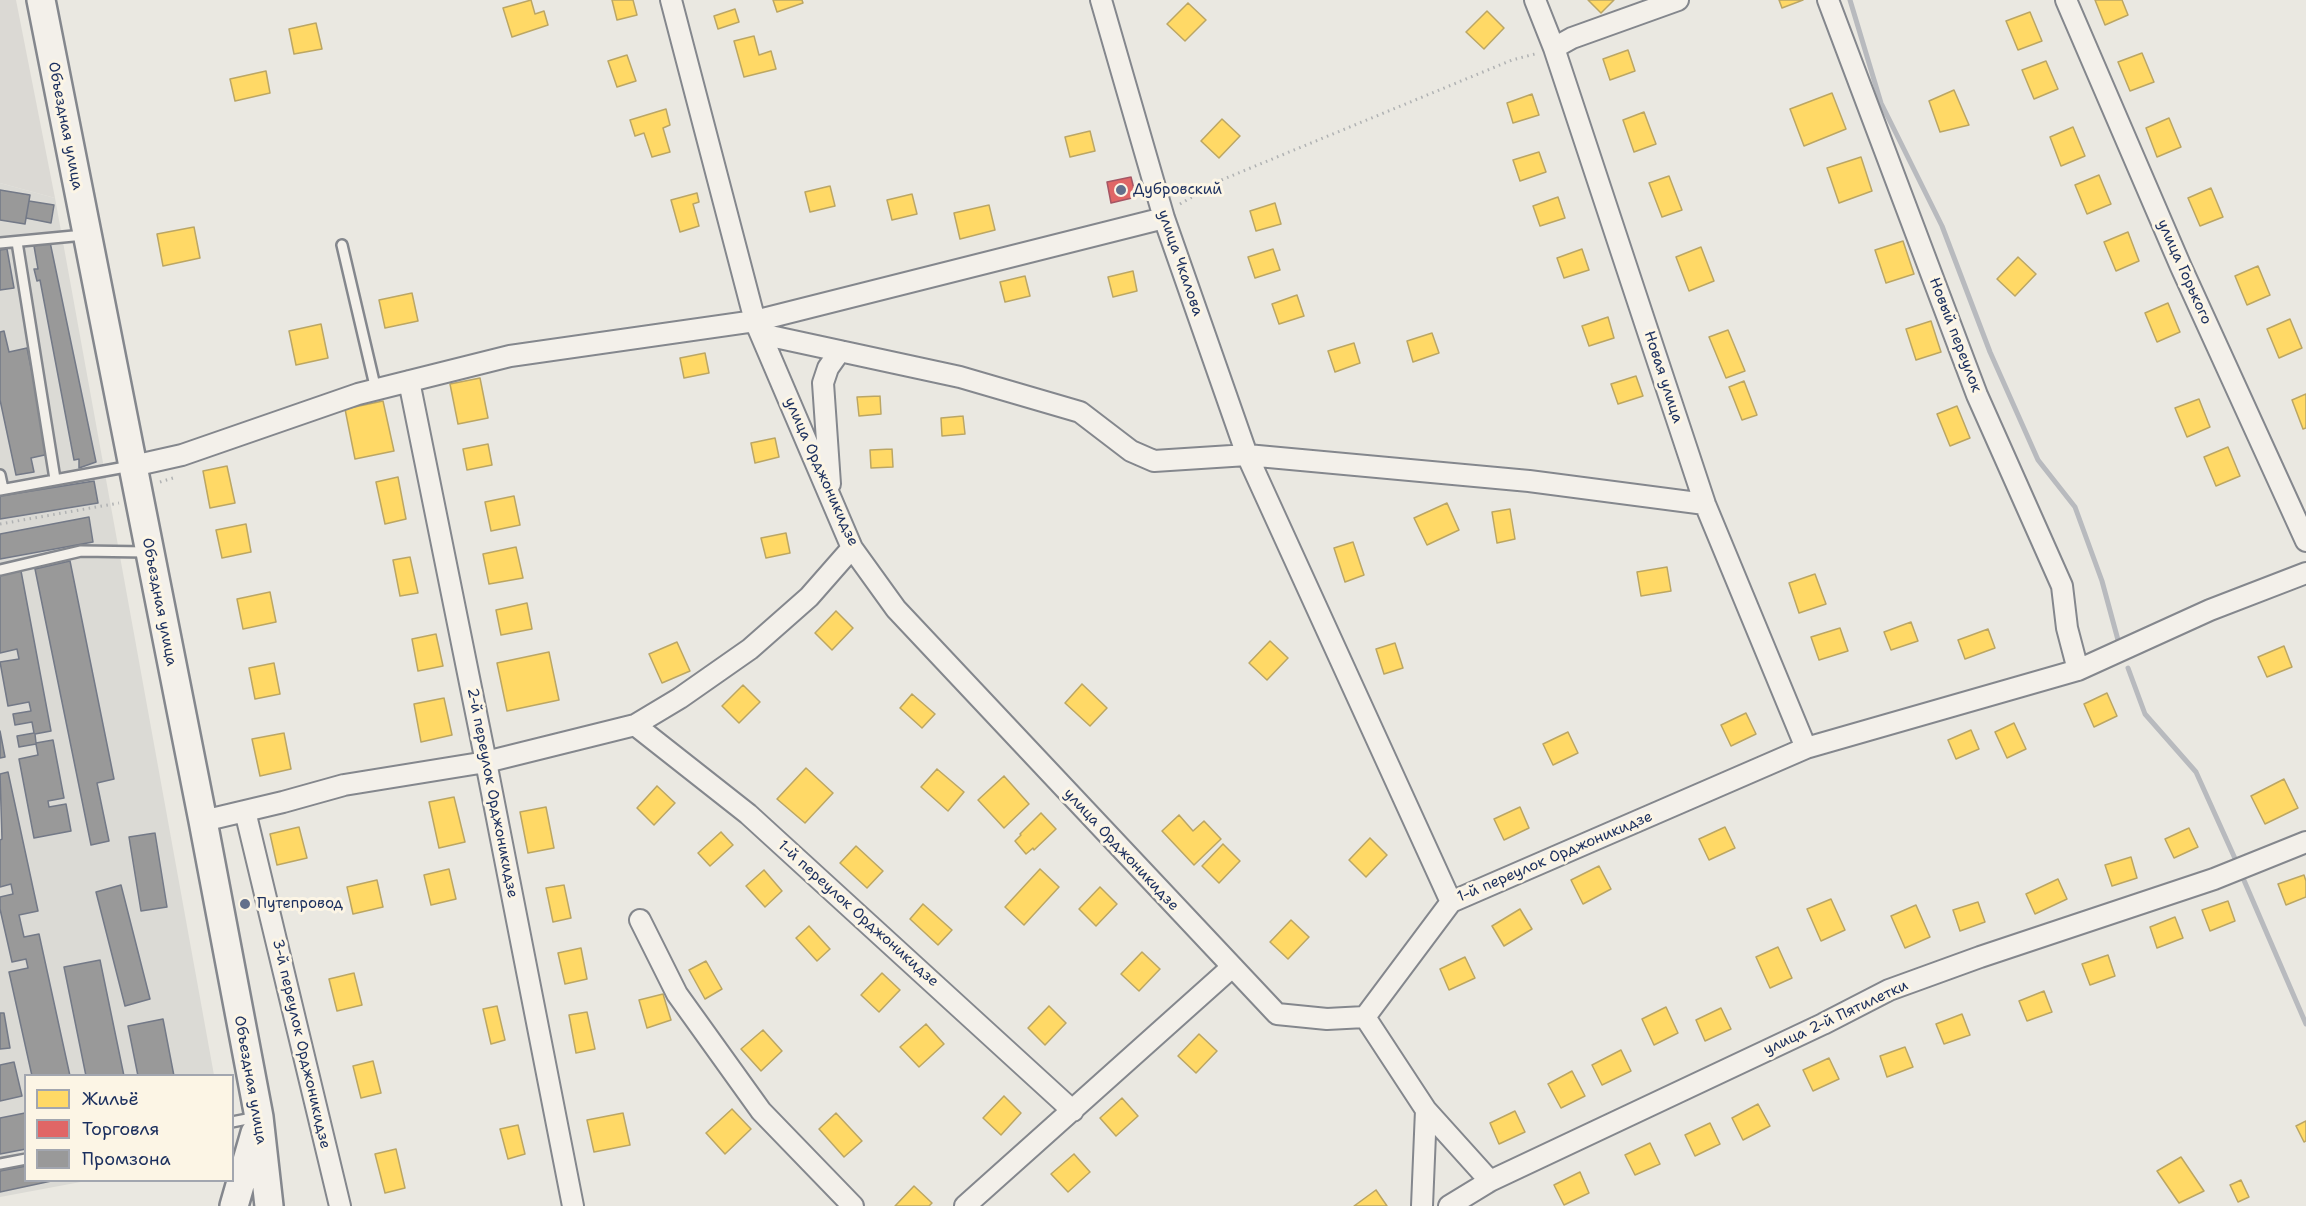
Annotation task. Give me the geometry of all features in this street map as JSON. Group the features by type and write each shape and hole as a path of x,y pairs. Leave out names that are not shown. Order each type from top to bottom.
{"street":[{"name":"Объездная улица","path":"41,0 138,485 148,552 203,821 259,1117 269,1204"},
{"name":"улица Орджоникидзе","path":"671,0 758,327 852,548 896,609 1231,968 1277,1014 1327,1019 1365,1017"},
{"name":"улица Чкалова","path":"1101,0 1163,216 1247,455 1451,902"},
{"name":"Новая улица","path":"1535,0 1554,48 1705,504 1806,748"},
{"path":"1554,48 1572,38 1678,0"},
{"name":"Новый переулок","path":"1828,0 1977,395 2062,586 2067,628 2078,670"},
{"name":"улица Горького","path":"2066,0 2181,267 2306,542"},
{"path":"133,466 182,455 358,394 510,356 758,327 1163,216"},
{"path":"758,327 840,351 960,376 1080,412 1131,451 1154,461 1247,455 1529,481 1705,504"},
{"path":"831,499 824,383 828,368 840,351"},
{"name":"2-й переулок Орджоникидзе","path":"409,381 573,1206"},
{"path":"203,821 344,784 486,762 634,725 680,698 750,649 809,597 852,548"},
{"name":"1-й переулок Орджоникидзе","path":"1365,1017 1451,902 1806,748 2078,670 2210,610 2306,573"},
{"name":"1-й переулок Орджоникидзе","path":"634,725 748,814 1073,1111"},
{"name":"3-й переулок Орджоникидзе","path":"245,811 340,1206"},
{"name":"улица 2-й Пятилетки","path":"1449,1206 1490,1181 1823,1024 1889,990 1980,957 2214,879 2306,842"},
{"path":"640,920 676,994 761,1111 853,1206"},
{"path":"965,1206 1231,968"},
{"path":"1365,1017 1426,1110 1490,1181"},
{"path":"1422,1206 1426,1110"},
{"path":"235,1205 259,1117"},
{"path":"235,1205 249,1197 258,1197 269,1204"}],"lane":[{"path":"0,243 87,234"},
{"path":"17,242 55,478"},
{"path":"342,244 376,390"},
{"path":"0,475 1,489 133,466"},
{"path":"0,570 81,551 148,552"},
{"path":"234,1122 259,1117"},
{"path":"0,1164 24,1159"}],"path":[{"path":"1163,216 1219,181 1512,60 1554,48"},
{"path":"0,524 121,503 121,495"}],"shaded area":[{"path":"0,0 16,0 55,198 0,183"},
{"path":"0,183 55,198 214,1074 24,1074 24,1182 81,1182 0,1197"}],"building: Жильё":[{"path":"531,0 535,14 544,11 548,25 512,37 503,8"},
{"path":"612,0 633,0 637,15 617,20"},
{"path":"773,0 802,0 803,3 777,12"},
{"path":"1588,0 1614,0 1601,13"},
{"path":"1779,0 1803,0 1782,8"},
{"path":"2095,0 2122,0 2128,15 2105,25"},
{"path":"1188,3 1206,20 1185,41 1167,24"},
{"path":"735,9 739,22 718,29 714,16"},
{"path":"1487,11 1504,28 1484,49 1466,32"},
{"path":"2030,12 2042,41 2018,50 2006,21"},
{"path":"316,23 322,49 294,54 289,29"},
{"path":"754,36 759,55 771,51 776,69 744,77 734,41"},
{"path":"1628,50 1635,71 1610,80 1603,59"},
{"path":"2142,53 2154,82 2130,91 2118,62"},
{"path":"627,55 636,81 617,87 608,61"},
{"path":"2046,61 2058,89 2034,99 2022,70"},
{"path":"266,71 270,93 235,101 230,79"},
{"path":"1954,90 1969,125 1940,132 1929,101"},
{"path":"1832,93 1846,129 1804,146 1790,109"},
{"path":"1532,94 1539,115 1513,123 1507,103"},
{"path":"666,109 670,125 663,128 670,152 652,157 644,133 635,136 630,120"},
{"path":"1644,112 1656,144 1634,152 1623,120"},
{"path":"2169,118 2181,147 2157,157 2146,128"},
{"path":"1222,119 1240,136 1219,158 1201,141"},
{"path":"2073,127 2085,156 2061,166 2050,137"},
{"path":"1090,131 1095,151 1070,157 1065,137"},
{"path":"1539,152 1546,172 1520,181 1513,160"},
{"path":"1861,157 1872,191 1839,203 1827,168"},
{"path":"2099,175 2111,204 2087,214 2075,185"},
{"path":"1669,176 1682,210 1662,217 1649,183"},
{"path":"830,186 835,206 810,212 805,192"},
{"path":"2211,188 2223,217 2200,226 2188,198"},
{"path":"697,193 699,202 693,204 699,226 680,232 671,200"},
{"path":"912,194 917,214 892,220 887,200"},
{"path":"1558,197 1565,218 1540,226 1533,206"},
{"path":"1275,203 1281,224 1256,231 1250,211"},
{"path":"989,205 995,230 960,239 954,213"},
{"path":"194,227 200,258 163,266 157,234"},
{"path":"2128,232 2139,261 2116,271 2104,242"},
{"path":"1903,241 1914,274 1886,283 1875,250"},
{"path":"1701,247 1714,281 1689,291 1676,257"},
{"path":"1273,249 1280,270 1255,278 1248,257"},
{"path":"1582,249 1589,270 1564,278 1557,258"},
{"path":"2018,257 2036,274 2015,296 1997,279"},
{"path":"2258,266 2270,295 2247,305 2235,276"},
{"path":"1133,271 1137,291 1113,297 1108,277"},
{"path":"1025,276 1030,296 1005,302 1000,282"},
{"path":"412,293 418,321 385,328 379,300"},
{"path":"1297,295 1304,316 1279,324 1272,304"},
{"path":"2168,303 2180,332 2157,342 2145,313"},
{"path":"1608,317 1614,338 1589,346 1582,326"},
{"path":"2290,319 2302,348 2279,358 2267,329"},
{"path":"1931,321 1941,352 1916,360 1906,329"},
{"path":"321,324 328,358 296,365 289,331"},
{"path":"1728,330 1745,371 1726,378 1709,337"},
{"path":"1432,333 1439,353 1413,362 1407,341"},
{"path":"1354,343 1360,363 1335,372 1328,351"},
{"path":"705,353 709,373 684,378 680,358"},
{"path":"1636,376 1643,396 1618,404 1611,384"},
{"path":"480,378 488,418 458,424 450,384"},
{"path":"1744,381 1757,415 1742,420 1729,387"},
{"path":"2306,394 2306,428 2303,429 2292,400"},
{"path":"880,396 881,414 859,416 857,397"},
{"path":"2199,399 2210,427 2187,437 2175,408"},
{"path":"383,401 394,451 355,459 345,409"},
{"path":"1957,406 1970,438 1950,446 1937,414"},
{"path":"963,416 965,434 942,436 941,418"},
{"path":"775,438 779,457 755,463 751,443"},
{"path":"488,444 492,465 467,470 463,449"},
{"path":"2228,447 2240,476 2216,486 2204,457"},
{"path":"892,449 893,467 871,468 870,450"},
{"path":"227,466 235,503 210,508 203,471"},
{"path":"398,477 406,519 385,524 376,482"},
{"path":"514,496 520,525 491,531 485,502"},
{"path":"1447,503 1459,530 1427,545 1414,518"},
{"path":"1510,509 1515,539 1497,543 1492,512"},
{"path":"246,524 251,552 222,558 216,530"},
{"path":"786,533 790,553 766,558 761,538"},
{"path":"1353,542 1364,575 1345,582 1334,548"},
{"path":"516,547 523,578 489,584 483,554"},
{"path":"410,557 418,593 400,596 393,560"},
{"path":"1667,567 1671,591 1641,596 1637,572"},
{"path":"1815,574 1826,604 1799,613 1789,583"},
{"path":"270,592 276,622 243,629 237,599"},
{"path":"527,603 532,629 501,635 496,610"},
{"path":"836,611 853,628 832,650 815,633"},
{"path":"1911,622 1918,641 1891,650 1884,632"},
{"path":"1840,628 1848,651 1819,660 1811,637"},
{"path":"1988,629 1995,648 1965,659 1958,640"},
{"path":"436,634 443,666 418,671 412,639"},
{"path":"1270,641 1288,658 1267,680 1249,663"},
{"path":"677,642 690,671 662,683 649,654"},
{"path":"1395,643 1403,668 1384,674 1376,649"},
{"path":"2284,646 2292,667 2267,677 2258,657"},
{"path":"549,652 559,700 507,711 497,663"},
{"path":"274,663 280,694 255,699 249,668"},
{"path":"1082,684 1107,708 1090,726 1065,703"},
{"path":"743,685 760,702 739,723 722,706"},
{"path":"2107,693 2117,716 2094,727 2084,704"},
{"path":"912,694 935,714 922,728 900,708"},
{"path":"444,698 452,735 421,742 414,704"},
{"path":"1746,713 1756,734 1731,746 1721,725"},
{"path":"2014,723 2026,749 2007,758 1995,732"},
{"path":"1971,730 1979,749 1956,759 1948,740"},
{"path":"1568,732 1578,753 1553,765 1543,744"},
{"path":"284,733 291,769 260,776 252,739"},
{"path":"806,768 833,793 805,823 777,799"},
{"path":"937,769 964,792 948,811 921,787"},
{"path":"1004,776 1029,804 1004,828 978,800"},
{"path":"2284,779 2298,808 2265,824 2251,796"},
{"path":"657,786 675,803 654,825 637,808"},
{"path":"454,797 465,842 439,848 429,802"},
{"path":"546,807 554,848 528,853 520,812"},
{"path":"1520,807 1529,828 1504,840 1494,819"},
{"path":"1041,813 1056,829 1034,850 1033,848 1026,854 1015,841"},
{"path":"1179,815 1193,831 1204,821 1221,839 1194,865 1162,831"},
{"path":"299,827 307,858 277,865 270,834"},
{"path":"1725,827 1735,848 1709,860 1699,839"},
{"path":"2189,828 2198,847 2174,858 2165,839"},
{"path":"721,832 733,845 710,866 698,853"},
{"path":"1370,838 1387,855 1366,877 1349,860"},
{"path":"1223,844 1240,861 1219,883 1202,866"},
{"path":"856,846 883,871 867,888 840,863"},
{"path":"2131,857 2137,878 2112,886 2105,865"},
{"path":"1599,866 1611,889 1583,904 1571,880"},
{"path":"449,869 456,899 431,905 424,875"},
{"path":"1040,869 1059,887 1024,925 1005,907"},
{"path":"764,870 782,891 765,907 746,886"},
{"path":"2304,875 2306,897 2286,905 2278,884"},
{"path":"2058,879 2067,899 2035,914 2026,894"},
{"path":"377,880 383,907 353,914 347,887"},
{"path":"564,885 571,918 553,922 546,888"},
{"path":"1100,887 1117,904 1096,926 1079,909"},
{"path":"1831,899 1845,930 1821,941 1807,909"},
{"path":"2228,901 2235,921 2210,931 2202,910"},
{"path":"1978,902 1985,922 1960,931 1953,910"},
{"path":"923,904 952,930 938,945 910,919"},
{"path":"1916,905 1930,937 1905,948 1891,916"},
{"path":"1520,909 1532,929 1504,946 1492,926"},
{"path":"2175,917 2183,938 2157,948 2150,927"},
{"path":"1291,920 1309,937 1288,959 1270,942"},
{"path":"809,926 830,949 817,961 796,938"},
{"path":"1778,947 1792,978 1770,988 1756,957"},
{"path":"581,948 587,979 565,984 558,953"},
{"path":"1142,952 1160,969 1139,991 1121,974"},
{"path":"2108,955 2115,976 2090,985 2082,964"},
{"path":"1465,957 1475,978 1449,990 1440,969"},
{"path":"706,961 722,989 705,999 689,970"},
{"path":"354,973 362,1005 337,1011 329,979"},
{"path":"882,973 900,990 879,1012 861,995"},
{"path":"2044,991 2052,1012 2027,1021 2019,1001"},
{"path":"663,994 671,1020 647,1028 639,1000"},
{"path":"497,1006 505,1040 491,1044 483,1009"},
{"path":"1049,1006 1066,1023 1045,1045 1028,1028"},
{"path":"1666,1007 1678,1033 1654,1045 1642,1019"},
{"path":"1721,1008 1731,1029 1705,1041 1696,1020"},
{"path":"587,1012 595,1049 576,1053 569,1015"},
{"path":"1962,1014 1970,1035 1944,1044 1936,1024"},
{"path":"926,1024 944,1044 919,1067 900,1047"},
{"path":"763,1030 782,1051 761,1071 741,1049"},
{"path":"1199,1034 1217,1051 1196,1073 1178,1056"},
{"path":"1905,1047 1913,1067 1887,1077 1880,1056"},
{"path":"1621,1050 1631,1071 1602,1085 1592,1065"},
{"path":"1829,1058 1839,1079 1813,1091 1803,1070"},
{"path":"373,1061 381,1093 361,1098 353,1066"},
{"path":"1572,1071 1585,1096 1561,1108 1548,1084"},
{"path":"1004,1096 1021,1113 1001,1135 983,1118"},
{"path":"1122,1098 1138,1116 1116,1136 1100,1118"},
{"path":"1758,1104 1770,1126 1743,1140 1732,1118"},
{"path":"732,1109 751,1129 725,1154 706,1133"},
{"path":"1515,1111 1525,1132 1499,1144 1490,1123"},
{"path":"623,1113 630,1145 594,1152 587,1120"},
{"path":"836,1113 862,1141 844,1157 819,1129"},
{"path":"2306,1121 2306,1141 2304,1142 2296,1126"},
{"path":"1710,1123 1720,1144 1695,1156 1685,1135"},
{"path":"518,1125 525,1154 508,1159 500,1129"},
{"path":"1650,1143 1660,1164 1635,1175 1625,1155"},
{"path":"396,1149 405,1188 385,1193 375,1154"},
{"path":"1074,1154 1090,1172 1068,1192 1051,1174"},
{"path":"2181,1157 2204,1191 2179,1203 2157,1171"},
{"path":"1580,1172 1589,1193 1564,1205 1554,1185"},
{"path":"2241,1180 2249,1197 2238,1202 2230,1185"},
{"path":"914,1186 932,1203 929,1206 895,1206"},
{"path":"1376,1190 1387,1206 1354,1206"}],"building: Торговля":[{"name":"Дубровский","path":"1131,177 1136,197 1111,203 1107,182"}],"building: Промзона":[{"path":"0,190 30,195 25,224 0,220"},
{"path":"29,201 54,205 51,223 26,218"},
{"path":"50,242 96,462 79,468 79,459 74,460 40,280 37,281 34,269 38,269 34,246"},
{"path":"7,249 14,288 0,290 0,250"},
{"path":"4,331 9,352 27,348 49,454 31,458 34,472 16,475 0,400 0,332"},
{"path":"94,481 98,503 0,519 0,496"},
{"path":"89,517 93,542 0,559 0,534"},
{"path":"70,561 114,779 97,783 109,841 91,845 35,569"},
{"path":"21,571 51,731 35,734 36,743 53,740 64,798 48,801 49,807 66,804 71,831 34,838 19,759 38,755 36,744 19,747 17,736 34,733 32,722 15,725 13,714 31,711 29,702 8,706 0,662 19,659 17,649 0,653 0,575"},
{"path":"0,731 5,757 0,758"},
{"path":"8,772 38,911 19,915 24,937 39,934 70,1074 32,1074 9,972 28,968 26,959 12,962 0,909 0,897 13,894 11,884 0,887 0,840 2,839 0,774"},
{"path":"155,833 167,907 141,911 129,837"},
{"path":"121,885 150,999 125,1006 96,892"},
{"path":"100,960 124,1074 86,1074 64,967"},
{"path":"0,1013 4,1013 10,1048 0,1049"},
{"path":"163,1019 174,1074 138,1074 128,1026"},
{"path":"14,1062 22,1096 0,1101 0,1065"},
{"path":"24,1113 24,1149 0,1154 0,1118"},
{"path":"24,1166 24,1182 47,1182 0,1192 0,1171"}],"waterway":[{"path":"1850,0 1881,103 1942,226 1990,352 2038,460 2075,507 2102,581 2118,640"},
{"path":"2128,668 2145,714 2196,772 2237,863"},
{"path":"2243,878 2306,1024"}],"place":[{"name":"Дубровский","path":"1121,190"},
{"name":"Путепровод","path":"245,904"}]}
